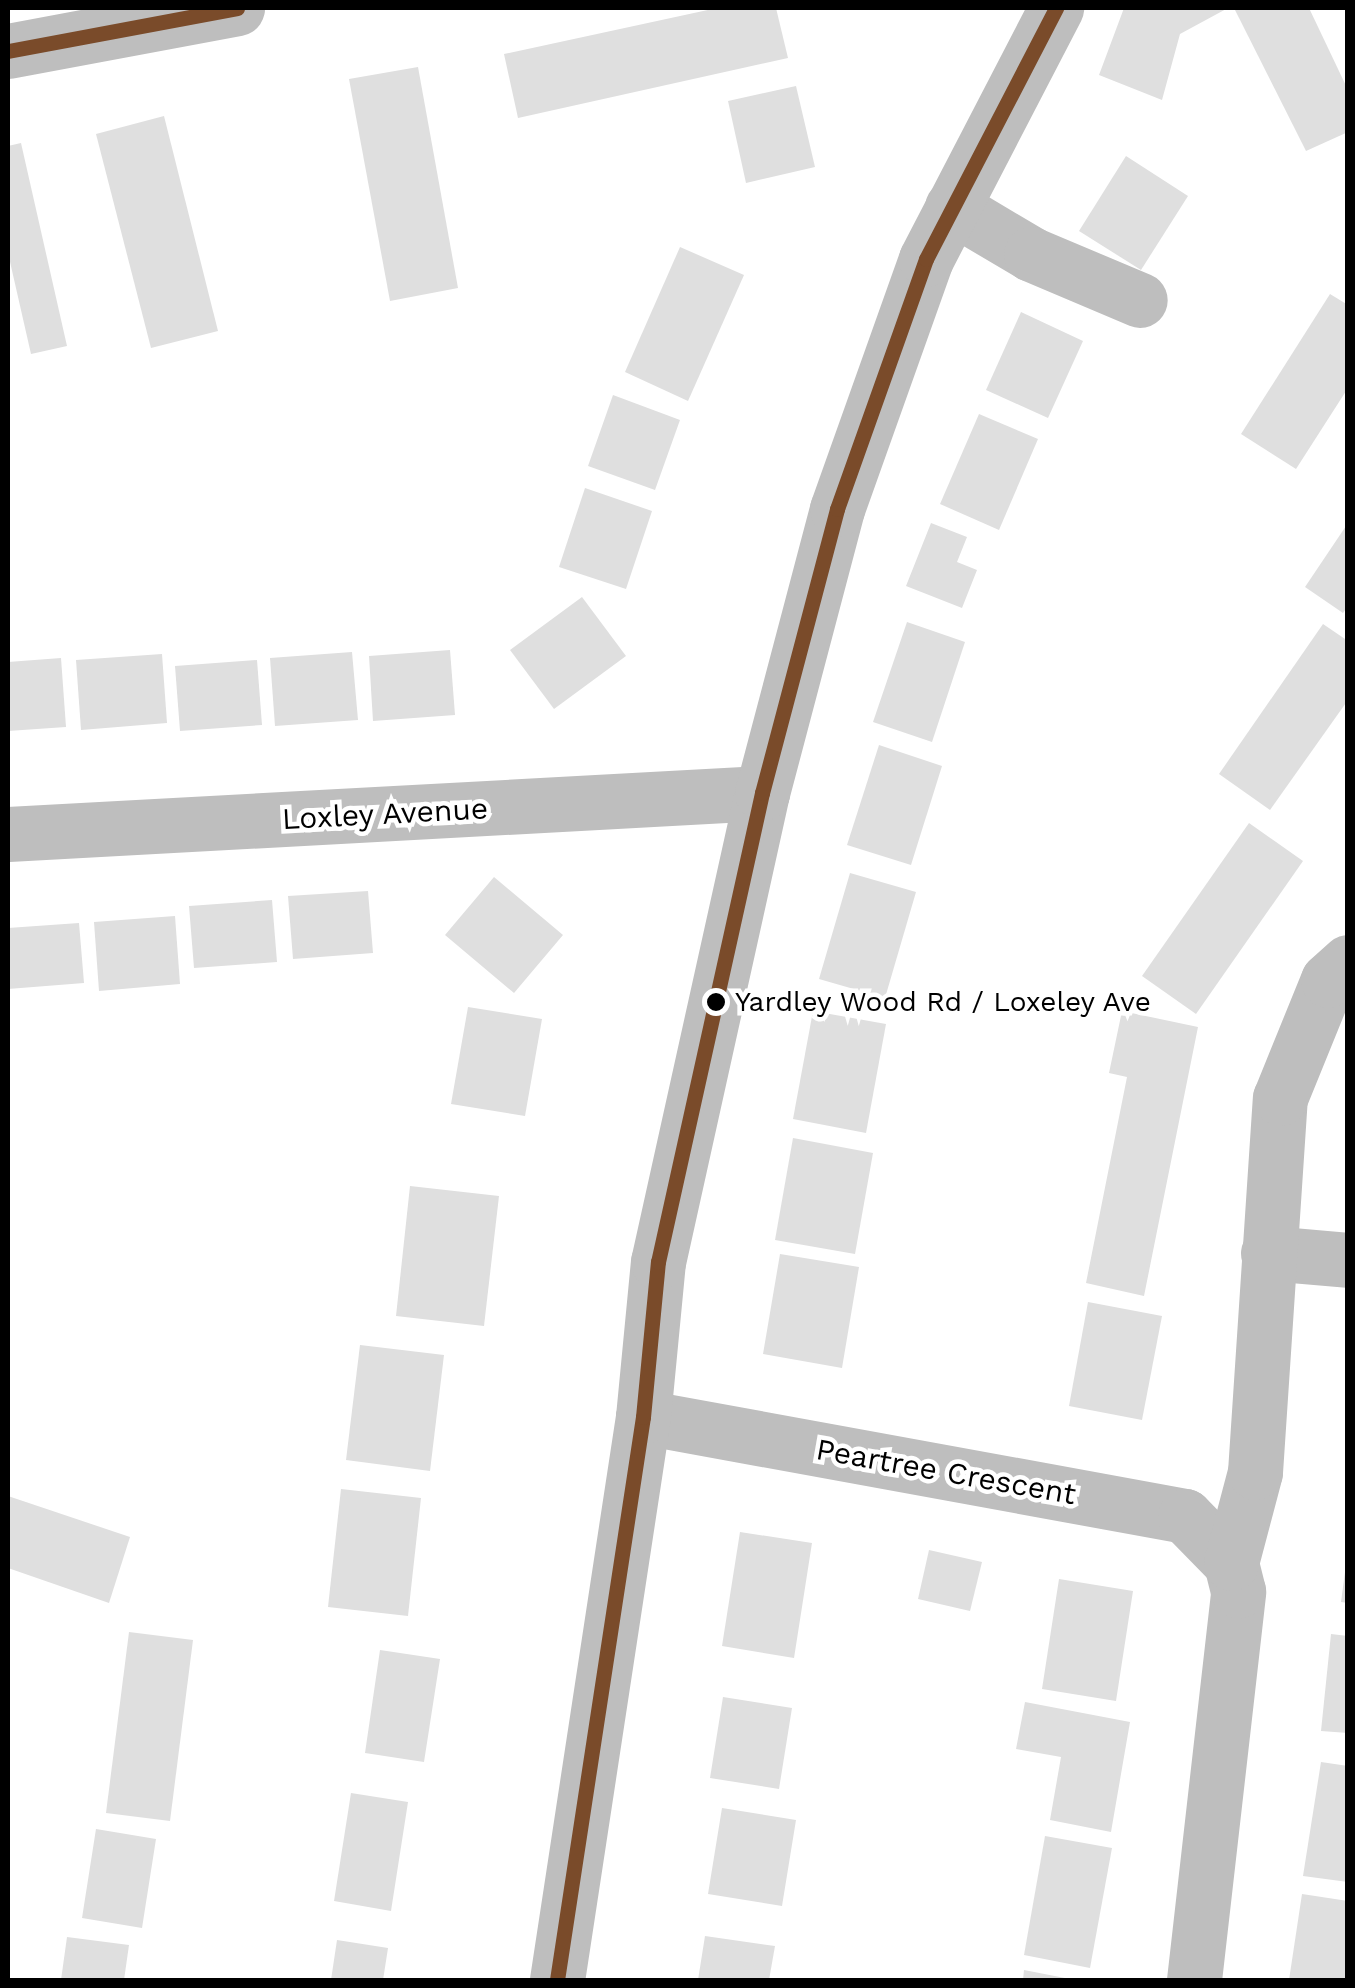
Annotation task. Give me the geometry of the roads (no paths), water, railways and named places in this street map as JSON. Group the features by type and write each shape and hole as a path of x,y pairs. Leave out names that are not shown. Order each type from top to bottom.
{"street":[{"path":"8,50 237,8"},
{"path":"557,1980 643,1417 658,1262 762,794 838,509 926,259 1056,8"},
{"path":"952,207 1031,254 1140,300"},
{"name":"Loxley Avenue","path":"8,834 762,794"},
{"path":"1194,1980 1238,1591 1230,1563 1255,1472 1280,1098 1328,980 1348,962"},
{"path":"1268,1253 1348,1260"},
{"name":"Peartree Crescent","path":"643,1417 1186,1516 1230,1563"}],"place":[{"name":"Yardley Wood Rd / Loxeley Ave","path":"716,1002"}]}
